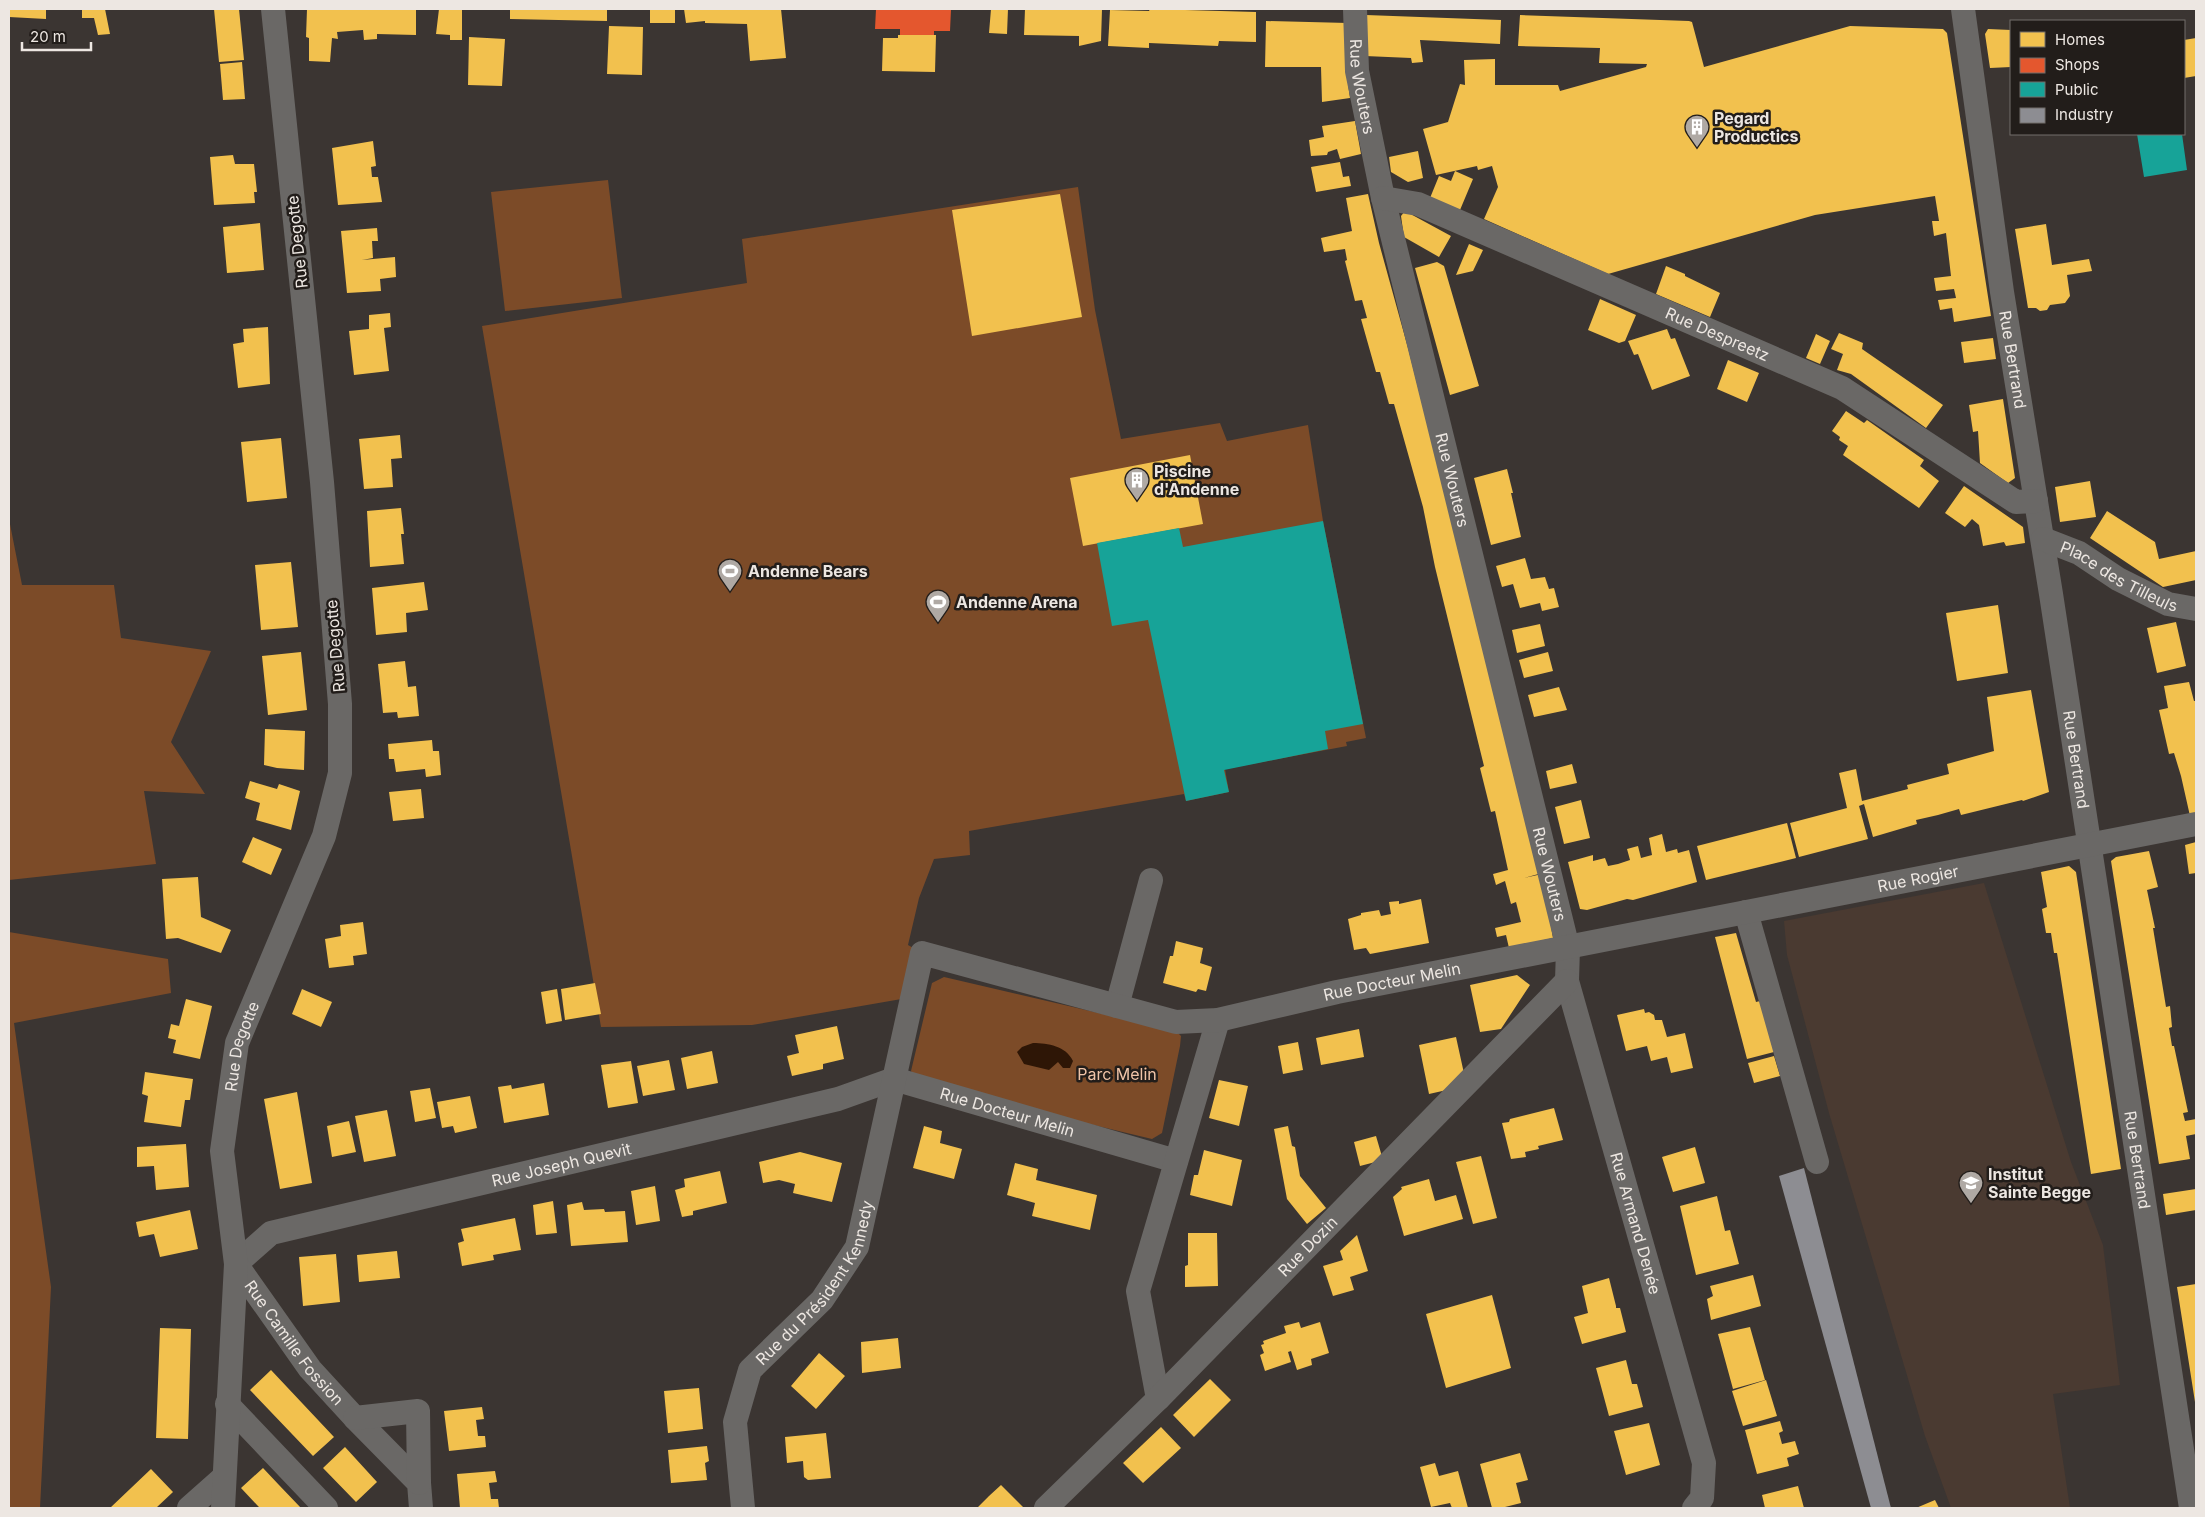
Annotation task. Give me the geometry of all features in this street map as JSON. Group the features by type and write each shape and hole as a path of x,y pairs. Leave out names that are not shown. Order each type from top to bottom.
{"street":[{"name":"Rue Degotte","path":"223,1508 227,1404 236,1264 222,1151 237,1044 324,836 340,773 340,704 322,482 273,9"},
{"name":"Rue Wouters","path":"1355,9 1357,71 1382,198 1568,948"},
{"name":"Rue Bertrand","path":"1963,9 2002,292 2090,845 2191,1508"},
{"name":"Rue Despreetz","path":"1382,198 1418,204 1842,388 2016,502 2036,500"},
{"name":"Place des Tilleuls","path":"2042,539 2079,553 2118,579 2168,604 2196,609"},
{"path":"2090,845 2196,824"},
{"name":"Rue Rogier","path":"1568,948 2090,845"},
{"path":"1117,1006 1151,880"},
{"path":"1746,912 1817,1162"},
{"name":"Rue Armand Denée","path":"1568,948 1567,981 1704,1462 1698,1503"},
{"name":"Rue Docteur Melin","path":"922,953 1176,1022 1218,1020 1337,992 1568,948"},
{"name":"Rue du Président Kennedy","path":"743,1508 735,1422 750,1370 822,1300 857,1247 922,953"},
{"name":"Rue Dozin","path":"1046,1508 1158,1399 1567,981"},
{"path":"1158,1399 1138,1291 1218,1020"},
{"name":"Rue Joseph Quevit","path":"236,1264 271,1233 828,1101 894,1079"},
{"name":"Rue Docteur Melin","path":"894,1079 1176,1161"},
{"name":"Rue Camille Fossion","path":"236,1264 310,1370 354,1418 419,1483"},
{"path":"227,1404 326,1508"},
{"name":"Rue Camille Fossion","path":"354,1418 418,1411 421,1508"},
{"path":"189,1508 224,1477"}],"shaded area":[{"name":"Institut Sainte Begge","path":"1984,883 2071,1162 2103,1245 2120,1385 2053,1394 2070,1508 1951,1508 1925,1436 1829,1113 1787,955 1784,921"},
{"path":"1033,1043 1056,1046 1066,1052 1073,1061 1070,1068 1063,1068 1058,1062 1049,1070 1024,1064 1017,1052 1022,1047"}],"green space":[{"path":"608,180 622,298 505,311 491,192"},
{"name":"Andenne Arena","path":"1078,187 1095,310 1121,439 1220,423 1227,441 1308,425 1323,521 1366,738 1346,742 1347,746 1225,769 1229,792 1186,801 1184,794 969,831 970,855 934,859 919,898 908,945 922,953 913,997 752,1025 601,1027 482,326 747,283 742,239"},
{"path":"9,519 22,585 114,585 121,638 211,651 171,742 205,794 144,791 156,864 9,880"},
{"path":"9,932 168,959 171,993 14,1023 51,1287 40,1508 9,1508"},
{"name":"Parc Melin","path":"944,977 1176,1031 1181,1036 1180,1046 1162,1133 1152,1139 918,1083 911,1071 932,983"}],"building: Homes":[{"path":"9,9 46,9 46,19 9,17"},
{"path":"82,9 105,9 110,34 98,35 94,18 82,18"},
{"path":"214,9 239,9 244,60 219,62"},
{"path":"307,9 416,9 416,35 377,34 377,39 364,40 363,30 337,32 338,39 332,38 330,62 309,61 309,38 306,37"},
{"path":"439,9 462,9 462,40 450,40 450,35 436,34"},
{"path":"510,9 607,9 607,21 510,19"},
{"path":"650,9 675,9 675,23 650,23"},
{"path":"684,9 781,9 786,58 750,61 747,24 705,23 705,21 686,23"},
{"path":"991,9 1008,9 1007,34 989,33"},
{"path":"1025,9 1102,9 1101,41 1079,46 1079,36 1024,35"},
{"path":"1150,9 1256,12 1256,42 1219,41 1218,46 1149,43 1149,48 1108,46 1110,10 1149,11"},
{"path":"1366,15 1501,20 1500,44 1420,40 1423,62 1412,63 1411,58 1365,56"},
{"name":"Pegard Productics","path":"1520,15 1689,21 1692,22 1704,67 1850,26 1943,29 1947,33 1991,316 1954,322 1952,308 1940,310 1938,300 1956,298 1954,289 1936,291 1934,278 1951,276 1946,233 1934,236 1932,221 1939,221 1935,196 1815,215 1608,274 1484,219 1498,187 1492,166 1478,170 1477,166 1436,175 1423,129 1448,122 1460,84 1465,85 1464,60 1495,59 1495,85 1558,85 1560,91 1646,67 1647,64 1599,63 1600,48 1518,46"},
{"path":"1266,21 1348,23 1348,84 1350,98 1322,102 1321,67 1265,67"},
{"path":"609,26 643,27 642,75 607,74"},
{"path":"1988,29 2010,30 2010,67 1990,68 1985,34"},
{"path":"898,35 936,35 935,72 882,71 883,38 898,38"},
{"path":"469,37 505,39 502,86 468,85"},
{"path":"2196,38 2196,76 2185,78 2185,40"},
{"path":"242,62 245,99 223,100 220,64"},
{"path":"1355,121 1361,154 1340,159 1337,149 1328,152 1327,155 1311,156 1309,140 1324,137 1322,126"},
{"path":"373,141 376,166 371,167 372,177 378,177 382,202 338,205 332,148"},
{"path":"1418,151 1423,178 1408,182 1391,172 1389,157"},
{"path":"233,155 235,164 254,164 257,192 254,192 255,203 214,205 210,157"},
{"path":"1340,162 1343,177 1349,176 1351,186 1316,192 1311,167"},
{"path":"1455,171 1473,179 1460,210 1430,198 1439,176 1451,181"},
{"path":"1060,194 1082,317 972,336 952,210"},
{"path":"1368,194 1379,243 1408,348 1542,873 1524,878 1542,874 1553,938 1509,948 1506,935 1497,937 1495,928 1521,922 1516,902 1511,904 1505,881 1496,885 1493,874 1508,870 1495,811 1491,812 1480,768 1484,766 1435,567 1423,507 1394,404 1389,404 1380,372 1376,372 1361,319 1367,318 1362,300 1355,301 1345,261 1347,260 1345,249 1324,252 1321,238 1352,231 1346,198"},
{"path":"1405,211 1451,236 1439,257 1404,237 1401,216"},
{"path":"260,223 264,270 227,273 223,227"},
{"path":"2046,224 2052,265 2089,259 2092,271 2067,275 2070,296 2065,303 2050,305 2047,310 2040,311 2036,308 2028,308 2015,229"},
{"path":"377,228 378,241 372,241 373,258 362,260 395,257 396,277 380,279 381,291 347,293 341,231"},
{"path":"1469,244 1483,250 1473,271 1456,275"},
{"path":"1437,262 1444,266 1479,386 1450,395 1415,268"},
{"path":"1666,266 1720,293 1710,317 1656,294"},
{"path":"1600,299 1636,315 1625,341 1619,343 1588,330"},
{"path":"390,313 391,327 384,328 389,371 354,375 349,331 369,329 369,315"},
{"path":"268,327 270,384 238,388 233,344 244,342 243,329"},
{"path":"1667,329 1671,339 1675,338 1690,376 1652,390 1638,354 1634,355 1628,341"},
{"path":"1839,333 1863,343 1862,349 1943,405 1926,428 1851,374 1837,370 1843,354 1831,349"},
{"path":"1816,334 1830,341 1820,364 1806,358"},
{"path":"1993,338 1996,359 1964,363 1961,342"},
{"path":"1728,360 1759,373 1747,402 1717,389"},
{"path":"2003,399 2015,478 2008,483 1980,463 1978,431 1973,432 1969,405"},
{"path":"1846,411 1864,423 1867,420 1924,460 1920,466 1939,481 1919,508 1843,455 1848,446 1839,440 1840,437 1832,431"},
{"path":"400,435 402,458 391,459 393,487 364,489 359,439"},
{"path":"281,438 287,498 247,502 241,442"},
{"name":"Piscine d'Andenne","path":"1190,455 1203,524 1083,546 1070,478"},
{"path":"1507,469 1521,537 1491,545 1474,478"},
{"path":"2090,481 2096,517 2060,522 2055,487"},
{"path":"1964,486 2023,527 2025,543 2006,546 2004,542 1983,546 1979,525 1972,519 1965,527 1945,513"},
{"path":"401,508 404,534 401,534 404,564 370,567 367,511"},
{"path":"2107,511 2155,542 2159,559 2196,551 2196,580 2163,587 2090,538"},
{"path":"1525,558 1531,579 1545,577 1549,589 1554,588 1559,607 1542,611 1540,603 1520,608 1513,584 1502,587 1496,566"},
{"path":"291,562 298,627 261,630 255,565"},
{"path":"424,582 428,610 406,613 407,632 376,635 372,588"},
{"path":"1998,605 2008,673 1957,681 1946,613"},
{"path":"2176,622 2186,666 2157,673 2147,628"},
{"path":"1540,624 1545,646 1517,653 1512,630"},
{"path":"301,652 307,710 268,715 262,656"},
{"path":"1548,652 1553,671 1524,678 1519,660"},
{"path":"405,661 408,687 416,686 419,716 398,718 397,712 383,713 378,664"},
{"path":"2189,682 2194,701 2196,701 2196,815 2190,816 2174,753 2169,754 2159,710 2168,708 2164,686"},
{"path":"1559,687 1567,710 1534,717 1528,695"},
{"path":"2031,690 2049,792 2023,801 1961,815 1959,809 1916,820 1917,824 1873,837 1864,804 1859,806 1868,839 1799,857 1790,823 1847,808 1839,773 1856,769 1862,801 1908,789 1907,785 1949,774 1947,764 1994,751 1987,697"},
{"path":"265,729 305,731 304,770 264,765"},
{"path":"432,740 433,751 439,751 441,775 426,777 425,769 396,772 394,759 389,759 388,744"},
{"path":"1572,764 1577,783 1550,789 1546,771"},
{"path":"250,781 277,789 279,784 300,791 291,830 256,820 260,803 245,798"},
{"path":"421,789 424,818 393,821 389,792"},
{"path":"1581,800 1590,838 1564,844 1555,807"},
{"path":"1787,823 1796,858 1706,880 1697,846"},
{"path":"1662,834 1666,852 1677,849 1678,853 1689,850 1697,882 1633,900 1627,899 1587,910 1580,909 1568,862 1593,855 1593,861 1605,858 1608,866 1618,864 1630,860 1627,849 1638,846 1641,858 1652,855 1649,838"},
{"path":"253,837 282,849 271,875 242,862"},
{"path":"2196,842 2196,873 2189,874 2185,845"},
{"path":"2149,851 2158,887 2147,890 2155,928 2153,928 2166,1007 2170,1006 2172,1027 2169,1028 2172,1046 2174,1046 2188,1112 2183,1113 2185,1121 2196,1119 2196,1134 2186,1136 2190,1159 2159,1164 2111,861 2116,857"},
{"path":"2069,866 2076,872 2121,1169 2091,1174 2057,953 2054,953 2051,933 2046,933 2042,909 2047,907 2041,872"},
{"path":"198,877 201,917 231,930 221,953 178,938 166,939 162,879"},
{"path":"1421,899 1429,943 1370,954 1366,948 1354,950 1348,919 1361,915 1361,913 1379,910 1381,916 1391,914 1389,902 1399,901 1399,904"},
{"path":"363,922 367,954 353,956 354,965 329,968 325,939 341,936 340,925"},
{"path":"1736,933 1756,1002 1760,1001 1774,1052 1747,1059 1715,937"},
{"path":"1176,941 1203,948 1200,963 1212,967 1206,991 1198,989 1196,992 1163,983 1170,956 1173,956"},
{"path":"1517,975 1530,985 1501,1029 1480,1032 1470,985"},
{"path":"595,983 601,1014 565,1020 561,989"},
{"path":"302,989 332,1002 321,1027 292,1014"},
{"path":"557,989 562,1021 546,1024 541,992"},
{"path":"186,999 212,1006 200,1059 173,1053 176,1040 168,1038 171,1024 179,1026"},
{"path":"1644,1009 1645,1013 1649,1012 1654,1015 1655,1020 1662,1020 1667,1037 1685,1033 1693,1068 1671,1073 1667,1057 1651,1061 1647,1046 1626,1051 1617,1015"},
{"path":"837,1026 844,1059 823,1064 823,1069 792,1076 787,1056 799,1053 795,1035"},
{"path":"1359,1029 1364,1057 1321,1065 1316,1038"},
{"path":"1456,1037 1465,1078 1460,1087 1429,1094 1419,1045"},
{"path":"1298,1042 1303,1070 1283,1074 1278,1046"},
{"path":"712,1051 718,1083 687,1089 681,1058"},
{"path":"1774,1056 1780,1076 1754,1083 1748,1063"},
{"path":"669,1060 675,1090 643,1096 637,1066"},
{"path":"631,1061 638,1103 608,1108 601,1065"},
{"path":"145,1072 193,1079 190,1100 185,1100 181,1127 144,1122 148,1096 142,1094"},
{"path":"1219,1080 1248,1086 1239,1126 1209,1118"},
{"path":"544,1083 549,1115 504,1123 498,1087 511,1085 512,1089"},
{"path":"430,1088 436,1118 415,1122 410,1091"},
{"path":"297,1092 312,1183 280,1189 264,1099"},
{"path":"470,1096 477,1128 455,1133 453,1126 442,1128 437,1102"},
{"path":"1554,1108 1563,1140 1538,1146 1539,1149 1525,1152 1526,1157 1511,1159 1502,1123 1509,1122 1510,1119"},
{"path":"387,1110 396,1156 364,1162 355,1116"},
{"path":"349,1121 356,1152 332,1157 327,1126"},
{"path":"924,1126 942,1131 940,1143 962,1149 954,1179 913,1168"},
{"path":"1288,1126 1292,1146 1295,1147 1300,1176 1326,1208 1307,1224 1287,1199 1274,1129"},
{"path":"1376,1136 1383,1160 1360,1166 1354,1142"},
{"path":"186,1144 189,1187 156,1190 154,1166 137,1167 137,1147"},
{"path":"1695,1147 1705,1183 1673,1192 1662,1157"},
{"path":"1204,1150 1242,1160 1232,1206 1190,1195 1194,1175 1198,1175"},
{"path":"800,1152 842,1163 832,1202 793,1193 795,1184 779,1180 763,1183 759,1162"},
{"path":"1481,1156 1497,1218 1473,1224 1456,1162"},
{"path":"1015,1163 1038,1169 1036,1180 1097,1195 1090,1230 1032,1216 1035,1203 1007,1195"},
{"path":"720,1171 727,1203 693,1211 693,1215 682,1217 675,1190 685,1187 684,1179"},
{"path":"1429,1179 1435,1201 1456,1195 1463,1219 1404,1236 1393,1197 1402,1189 1401,1187"},
{"path":"655,1186 660,1221 636,1225 631,1191"},
{"path":"2196,1189 2196,1210 2166,1215 2163,1194"},
{"path":"1717,1196 1725,1231 1730,1230 1739,1264 1696,1275 1680,1206"},
{"path":"553,1201 557,1233 536,1235 533,1205"},
{"path":"582,1202 584,1210 625,1211 628,1242 571,1246 567,1205"},
{"path":"190,1210 198,1249 160,1257 154,1234 139,1237 136,1222"},
{"path":"515,1218 521,1250 493,1255 494,1260 462,1266 458,1243 464,1241 461,1229"},
{"path":"1188,1233 1217,1233 1218,1286 1185,1287 1185,1266 1188,1265"},
{"path":"1357,1235 1368,1271 1350,1277 1354,1290 1333,1296 1323,1266 1343,1260 1340,1251"},
{"path":"397,1251 400,1278 359,1282 357,1255"},
{"path":"336,1254 340,1302 303,1306 299,1257"},
{"path":"1753,1275 1761,1306 1711,1320 1707,1299 1713,1296 1710,1286"},
{"path":"1609,1278 1616,1308 1620,1308 1626,1332 1582,1344 1574,1317 1588,1313 1582,1286"},
{"path":"2196,1284 2196,1402 2195,1402 2177,1287"},
{"path":"1492,1295 1511,1368 1446,1388 1426,1314"},
{"path":"1299,1322 1301,1328 1320,1322 1329,1353 1311,1359 1312,1365 1297,1370 1291,1351 1288,1352 1291,1362 1265,1371 1260,1355 1264,1353 1261,1345 1264,1344 1263,1341 1286,1333 1284,1326"},
{"path":"1750,1327 1765,1380 1733,1389 1718,1334"},
{"path":"160,1328 191,1329 188,1439 156,1438"},
{"path":"898,1338 901,1368 862,1373 861,1342"},
{"path":"819,1353 845,1376 816,1409 791,1386"},
{"path":"1626,1360 1632,1384 1637,1384 1643,1407 1609,1416 1596,1368"},
{"path":"271,1370 334,1437 313,1456 250,1390"},
{"path":"1210,1379 1231,1400 1194,1437 1173,1415"},
{"path":"1766,1380 1777,1416 1743,1426 1732,1391"},
{"path":"699,1388 703,1429 668,1433 664,1391"},
{"path":"482,1407 484,1419 476,1420 478,1436 485,1436 486,1447 449,1451 444,1411"},
{"path":"1780,1421 1783,1431 1779,1433 1782,1444 1795,1441 1799,1454 1787,1458 1789,1466 1757,1474 1745,1430"},
{"path":"1649,1423 1660,1465 1626,1475 1614,1431"},
{"path":"1161,1427 1181,1448 1143,1483 1123,1463"},
{"path":"826,1433 831,1478 808,1480 804,1477 803,1461 787,1463 785,1437"},
{"path":"707,1446 709,1461 705,1463 707,1480 671,1483 668,1450"},
{"path":"345,1447 377,1482 356,1502 323,1468"},
{"path":"1520,1453 1528,1480 1516,1483 1521,1503 1501,1508 1492,1508 1480,1464"},
{"path":"1435,1463 1439,1476 1458,1471 1468,1508 1452,1508 1450,1503 1431,1507 1420,1467"},
{"path":"263,1468 301,1508 260,1508 257,1505 241,1488"},
{"path":"151,1469 173,1492 156,1508 110,1508"},
{"path":"495,1471 497,1482 489,1483 491,1499 498,1499 499,1508 460,1508 457,1474"},
{"path":"1001,1485 1024,1508 977,1508 989,1496"},
{"path":"1798,1486 1804,1508 1765,1508 1762,1495"},
{"path":"1935,1500 1939,1508 1916,1508"}],"building: Shops":[{"path":"876,9 951,9 950,31 934,31 934,35 900,35 900,29 875,29"}],"building: Public":[{"path":"2137,135 2182,135 2187,170 2144,177"},
{"name":"Andenne Arena","path":"1323,521 1363,724 1325,731 1328,749 1224,770 1229,792 1186,801 1148,620 1112,626 1097,543 1179,528 1183,547"}],"building: Industry":[{"path":"1804,1168 1891,1508 1871,1508 1779,1176"}],"place":[{"name":"Pegard Productics","path":"1697,148"},
{"name":"Piscine d'Andenne","path":"1137,501"},
{"name":"Andenne Bears","path":"730,592"},
{"name":"Andenne Arena","path":"938,623"},
{"name":"Institut Sainte Begge","path":"1971,1204"}]}
